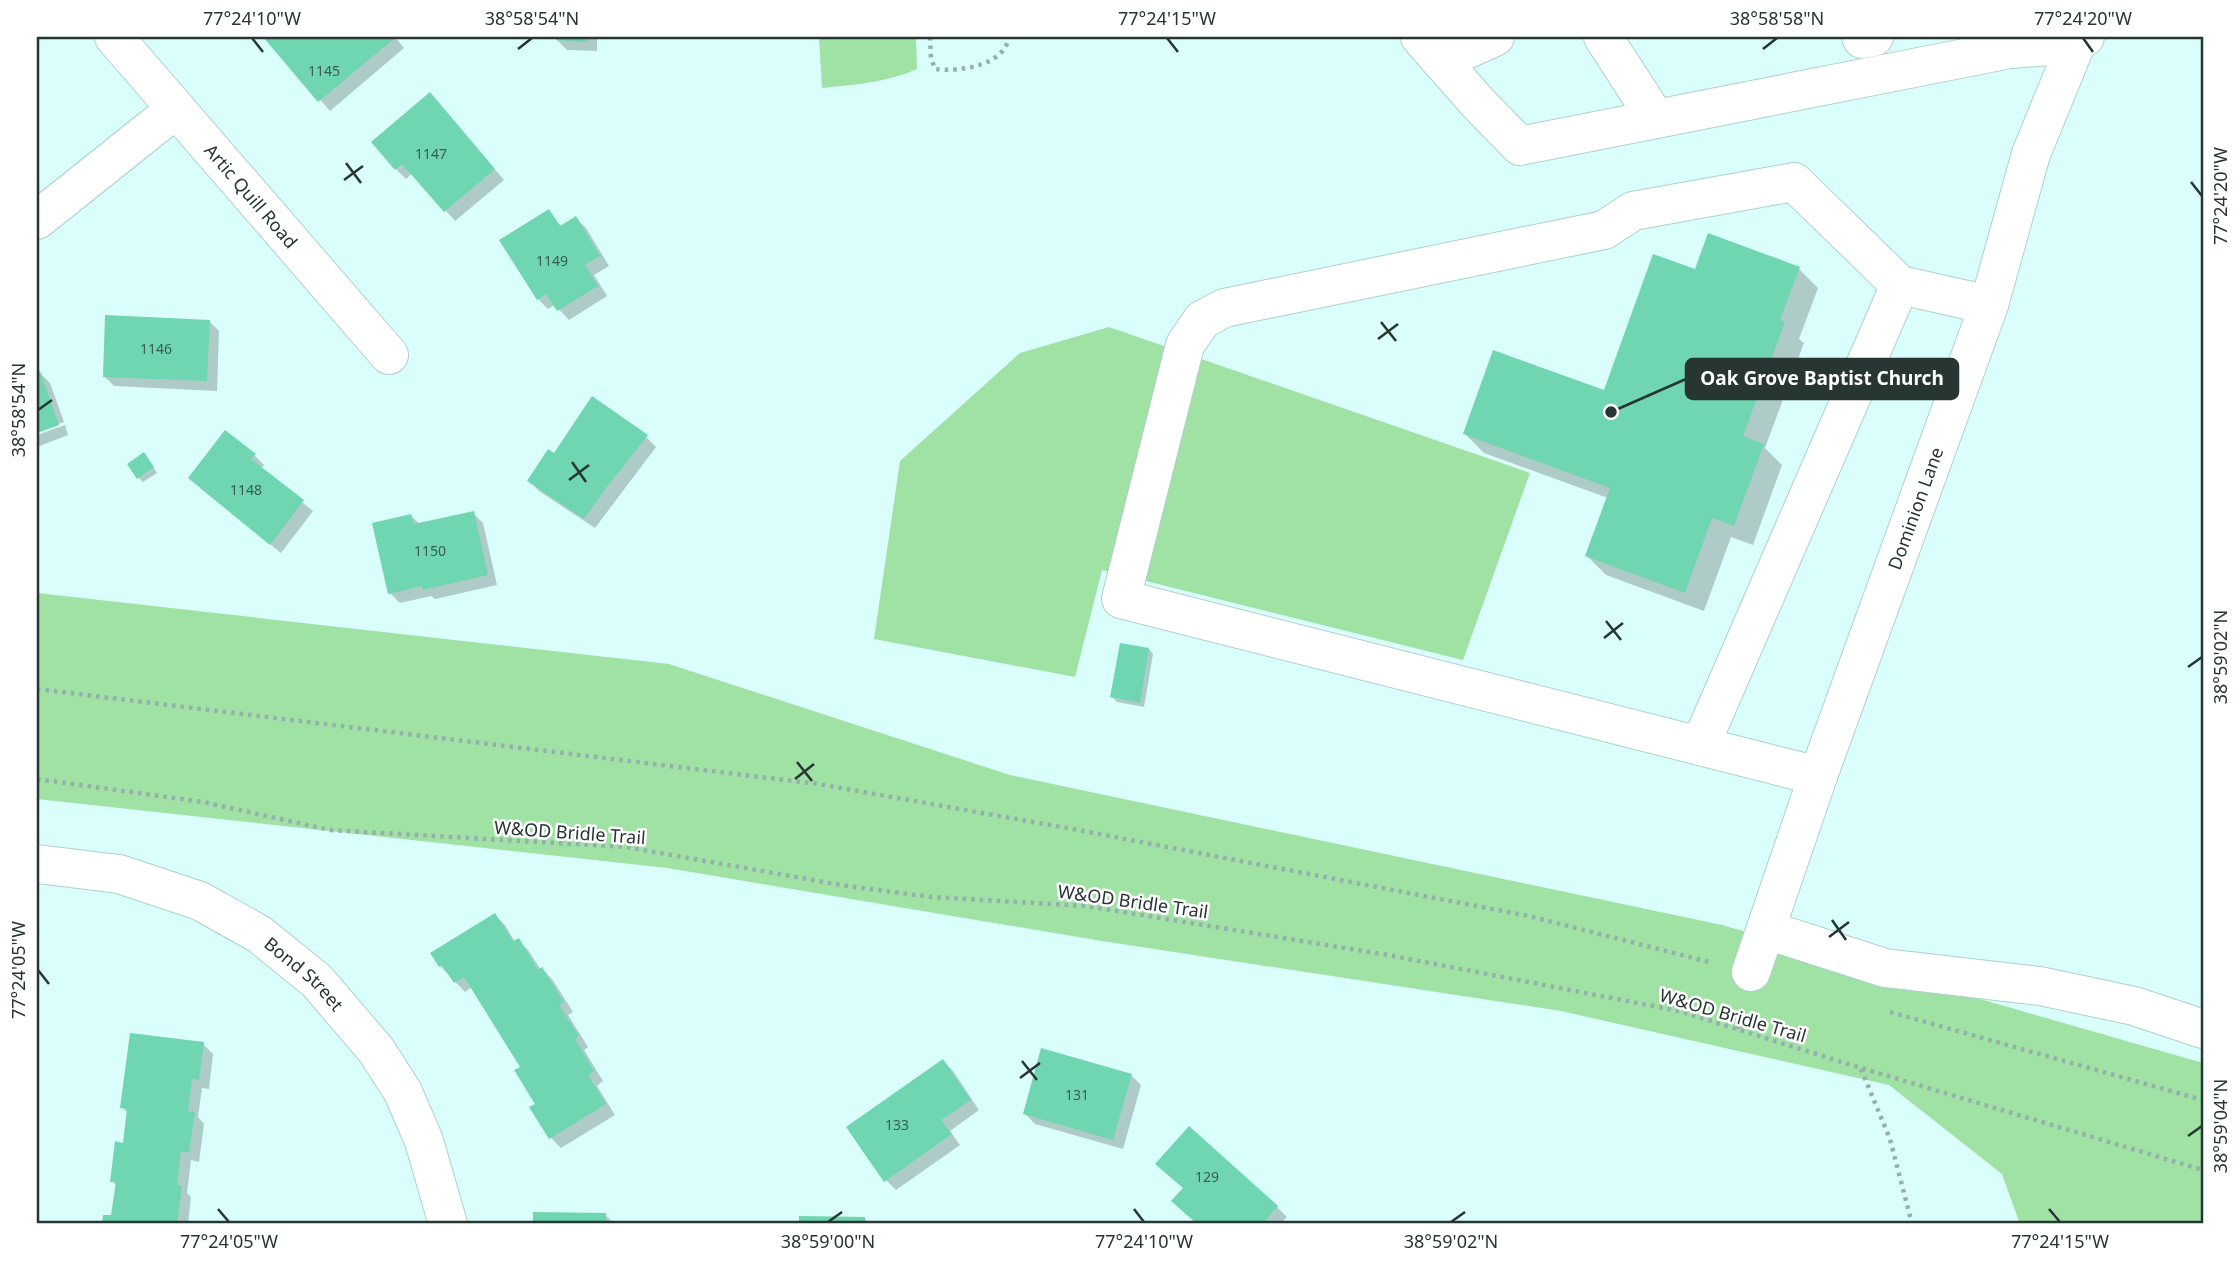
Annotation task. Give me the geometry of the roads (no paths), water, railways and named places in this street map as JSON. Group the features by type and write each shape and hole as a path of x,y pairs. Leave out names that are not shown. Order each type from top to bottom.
{"street":[{"name":"Artic Quill Road","path":"114,37 389,355"},
{"path":"1431,49 1495,37"},
{"path":"1603,37 1656,119"},
{"path":"1861,37 1874,37"},
{"path":"1431,49 1520,146 2009,43 2080,40"},
{"name":"Dominion Lane","path":"1751,972 1818,776 1989,304 2031,154 2080,40"},
{"path":"37,220 176,109"},
{"path":"1818,776 1121,599 1185,345 1202,320 1224,308 1604,230 1633,211 1794,182 1900,285 1989,304"},
{"path":"1700,747 1900,285"},
{"name":"Bond Street","path":"37,864 119,874 200,901 259,934 317,981 376,1050 403,1092 424,1141 448,1224"},
{"path":"1767,930 1885,968 2040,986 2134,1006 2203,1029"}],"place":[{"name":"Oak Grove Baptist Church","path":"1611,412"}]}
